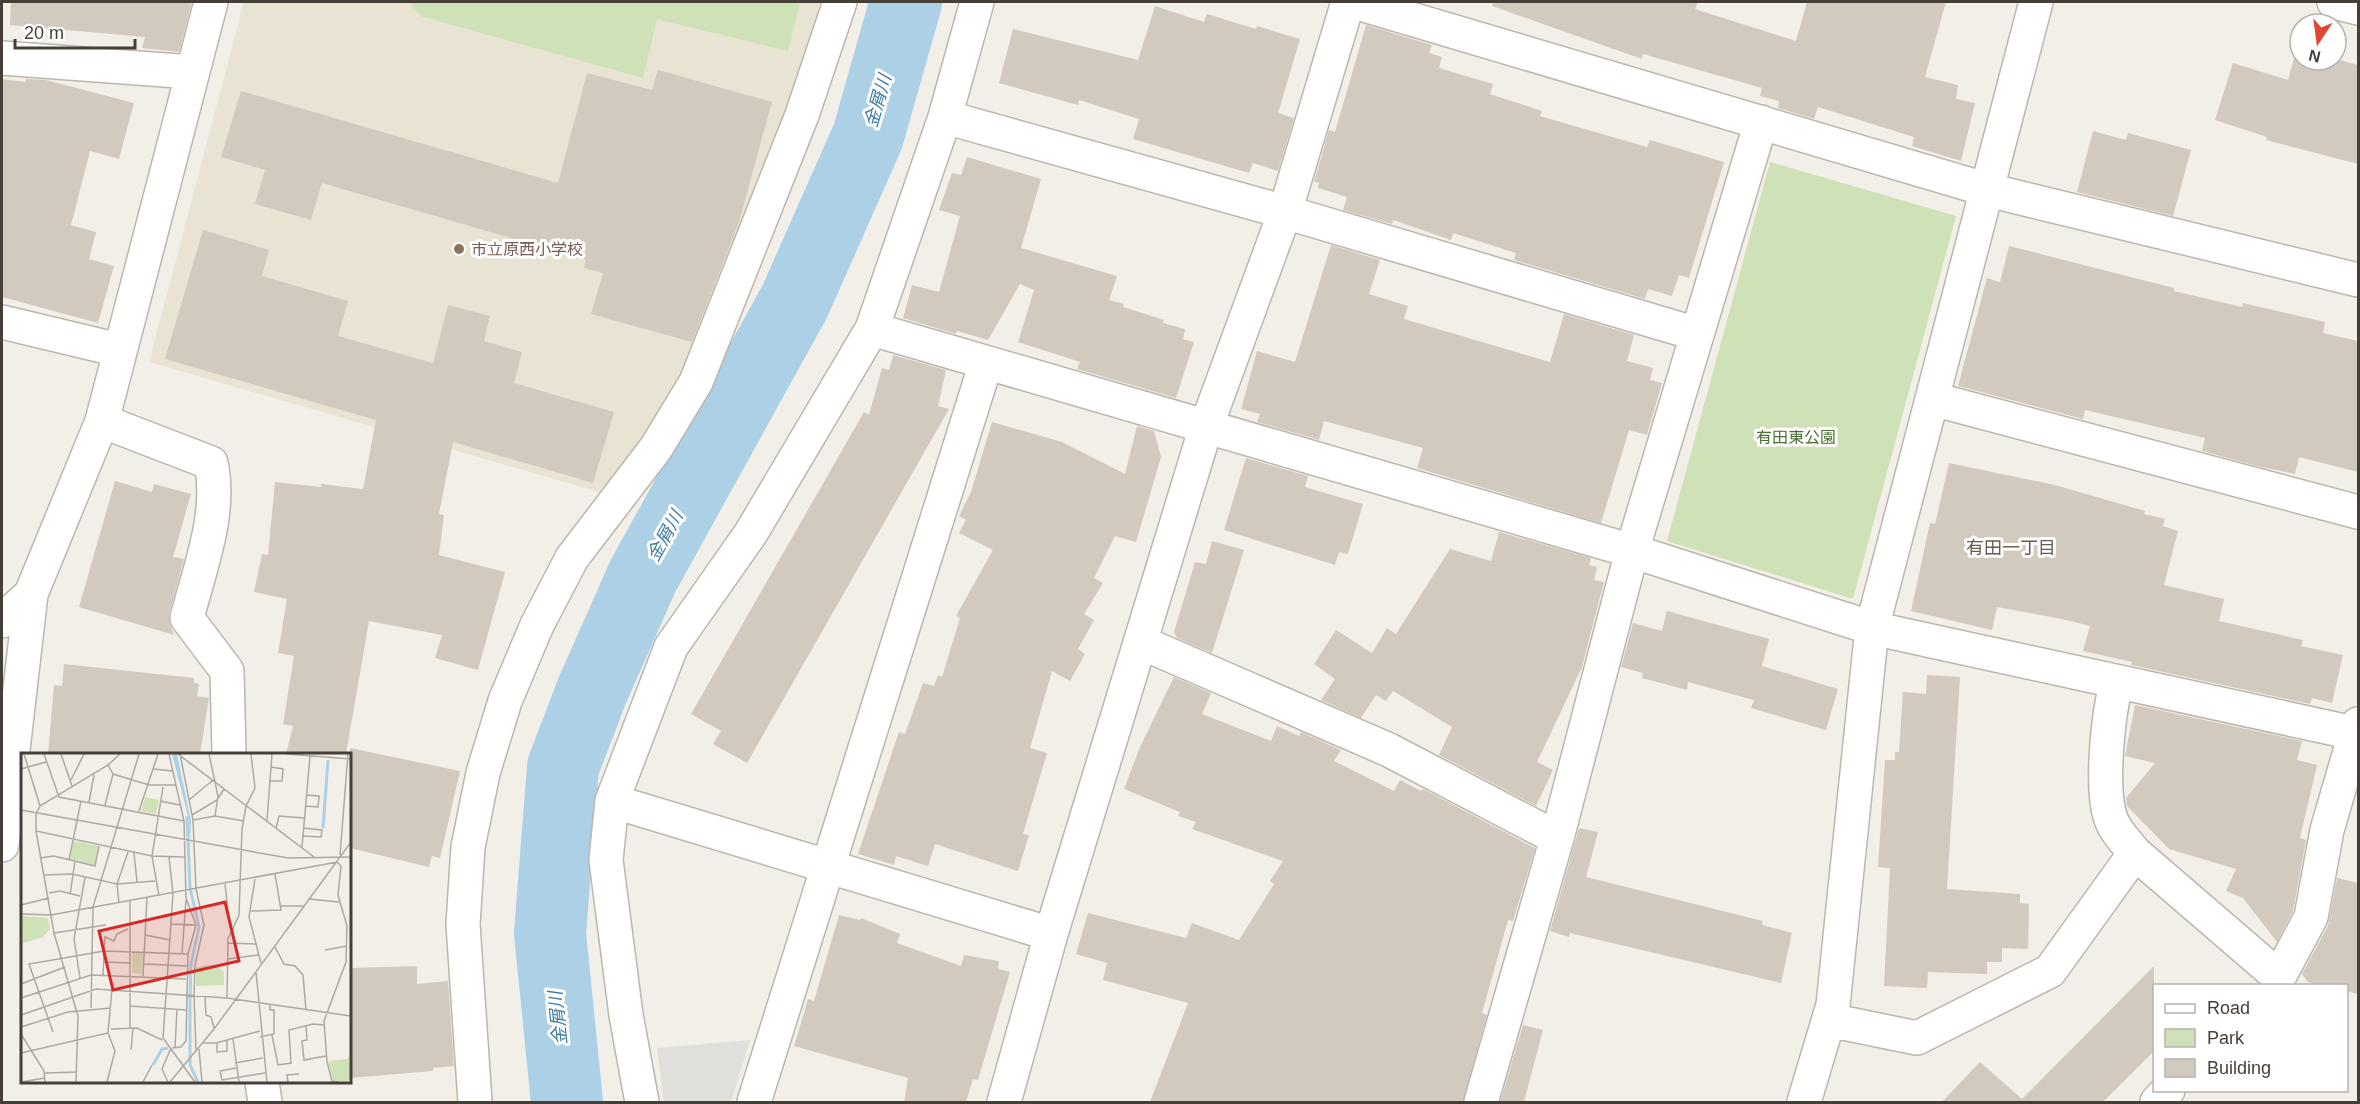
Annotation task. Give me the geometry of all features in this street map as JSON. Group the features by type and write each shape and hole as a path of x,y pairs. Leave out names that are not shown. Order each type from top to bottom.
{"street":[{"path":"2,845 31,594 102,421 211,2"},
{"path":"476,1102 464,924 468,847 483,773 505,701 537,625 572,558 656,448 696,382 802,115 840,2"},
{"path":"642,1102 627,1015 606,860 612,801 671,647 751,533 872,329 945,117 977,2"},
{"path":"1004,1102 1051,934 1206,427 1284,212 1348,2"},
{"path":"1354,2 1988,190 2358,280"},
{"path":"1804,1102 1833,1005 1872,628 2036,2"},
{"path":"2334,2 2358,8"},
{"path":"2,58 192,72"},
{"path":"945,117 1284,212 1697,334"},
{"path":"1481,1102 1557,837 1632,551 1761,122"},
{"path":"2,322 119,350"},
{"path":"872,329 1632,551 1872,628 2358,731 2327,830 2311,917 2275,981 2135,853 2112,822 2105,800 2110,705 2116,681"},
{"path":"754,1102 986,363"},
{"path":"1932,399 2358,512"},
{"path":"102,421 211,463 214,480 209,530 187,618 226,671 229,753"},
{"path":"2,621 31,594"},
{"path":"1140,642 1389,750 1557,837"},
{"path":"612,801 1051,934"},
{"path":"1829,1020 1917,1038 2050,971 2135,853"},
{"path":"262,1083 265,1102"}],"shaded area":[{"name":"市立原西小学校","path":"244,2 820,2 786,137 668,417 599,492 149,362"},
{"path":"750,1040 731,1102 664,1102 657,1048"}],"green space":[{"path":"409,2 800,2 788,51 657,19 643,78 420,16"},
{"name":"有田東公園","path":"1770,162 1956,216 1853,599 1667,541"}],"building":[{"path":"11,2 192,2 179,52 142,48 145,37 10,25"},
{"path":"1493,2 1698,2 1695,9 1796,41 1807,2 1946,2 1925,77 1958,85 1956,99 1975,103 1961,161 1912,146 1914,137 1818,107 1814,119 1778,108 1779,101 1760,96 1762,88 1643,54 1642,59 1492,6"},
{"path":"1155,6 1204,22 1207,14 1300,39 1278,113 1294,118 1278,171 1253,163 1249,173 1133,139 1139,119 1079,100 1078,105 999,83 1013,29 1138,60"},
{"path":"1366,25 1432,45 1429,53 1442,57 1439,68 1493,84 1490,94 1542,111 1540,116 1647,147 1650,140 1724,162 1689,278 1679,275 1672,296 1648,289 1645,299 1514,260 1516,253 1453,233 1451,240 1393,220 1392,224 1343,210 1347,197 1318,188 1319,183 1314,182 1329,130 1335,132"},
{"path":"2348,62 2358,65 2358,164 2266,140 2267,137 2215,120 2233,63 2288,80 2290,72 2348,72"},
{"path":"658,70 772,102 739,222 692,342 591,314 603,273 584,268 586,260 322,183 311,220 255,204 265,170 221,157 241,91 558,183 587,73 652,90"},
{"path":"2,79 25,82 26,79 46,80 134,103 119,159 90,151 71,225 96,232 89,259 114,266 98,323 2,297"},
{"path":"2093,131 2126,140 2128,133 2191,150 2173,216 2077,192"},
{"path":"967,157 1041,179 1021,248 1117,276 1109,300 1164,320 1163,323 1185,329 1183,339 1194,342 1176,398 1077,369 1080,362 1018,342 1034,290 1020,284 988,340 957,331 956,334 903,318 912,285 939,292 960,216 939,210 952,173 961,175"},
{"path":"203,230 269,250 262,276 348,301 338,336 433,363 448,305 490,316 484,341 522,352 514,383 614,412 593,483 453,442 439,514 444,515 439,555 505,572 478,670 435,658 442,635 369,621 346,753 286,753 293,726 283,724 294,656 278,653 287,599 254,592 262,554 268,555 275,482 363,489 376,420 165,359"},
{"path":"1331,245 1380,260 1369,294 1408,306 1404,319 1550,362 1564,314 1634,335 1627,361 1653,368 1650,380 1662,383 1647,435 1629,430 1601,523 1417,468 1423,448 1324,421 1319,440 1257,422 1260,414 1241,409 1257,351 1295,362"},
{"path":"2009,246 2174,288 2174,291 2242,307 2243,303 2325,322 2323,333 2358,341 2358,472 2299,457 2295,474 2257,466 2202,451 2205,438 2085,410 2083,419 1958,386 1987,278 2000,282"},
{"path":"893,355 946,370 938,406 949,409 747,763 713,744 721,731 691,714 864,412 869,415 882,368 889,370"},
{"path":"992,422 1062,442 1125,474 1137,426 1154,431 1161,457 1136,542 1115,536 1094,578 1103,583 1084,614 1094,620 1078,649 1085,654 1070,681 1052,671 1030,748 1047,753 1023,834 1029,835 1018,871 935,844 928,866 896,856 894,865 858,854 899,732 905,734 923,683 934,686 938,675 942,677 960,618 956,616 993,550 959,533 966,520 959,516 971,492"},
{"path":"1246,458 1308,476 1305,487 1363,504 1348,554 1339,552 1335,565 1224,530"},
{"path":"1949,463 2055,485 2165,519 2163,526 2178,531 2164,585 2224,599 2219,621 2303,640 2301,646 2343,655 2332,703 2312,698 2310,704 2131,665 2132,662 2083,651 2090,626 2062,619 1997,607 1992,630 1911,611 1930,523 1935,524"},
{"path":"115,481 152,492 154,484 191,494 173,557 184,559 169,614 169,622 174,635 79,607"},
{"path":"1499,532 1591,558 1589,565 1597,567 1594,580 1604,582 1582,667 1537,762 1553,770 1536,806 1439,755 1452,727 1393,691 1386,701 1376,695 1361,718 1321,700 1335,679 1314,664 1336,630 1372,653 1387,628 1396,634 1450,549 1491,561"},
{"path":"1212,541 1244,550 1212,653 1177,638 1174,632 1195,562 1206,564"},
{"path":"1667,611 1769,639 1762,666 1838,689 1826,730 1751,708 1754,700 1688,682 1687,690 1642,678 1643,673 1621,667 1633,623 1662,631"},
{"path":"64,664 194,678 194,683 199,684 197,696 209,698 200,753 48,753 54,685 62,686"},
{"path":"1927,675 1960,677 1947,889 2020,894 2020,903 2029,904 2028,949 2002,948 2002,962 1987,962 1987,974 1928,972 1927,988 1884,986 1890,868 1878,867 1885,760 1895,760 1895,752 1899,752 1903,692 1926,694"},
{"path":"1174,677 1211,693 1202,714 1271,741 1277,726 1299,736 1301,732 1341,750 1334,761 1394,791 1400,780 1421,791 1423,789 1535,848 1513,921 1508,920 1482,1013 1487,1015 1463,1102 1150,1102 1188,1003 1103,980 1107,963 1076,954 1088,913 1186,938 1192,923 1239,940 1274,884 1270,881 1283,861 1192,829 1196,822 1178,816 1180,812 1124,789 1140,747"},
{"path":"2135,705 2302,741 2297,760 2317,765 2300,838 2306,840 2293,911 2277,942 2243,898 2226,891 2236,869 2169,849 2127,806 2126,798 2155,763 2125,756"},
{"path":"350,748 460,771 440,858 432,856 429,867 351,848"},
{"path":"1579,828 1598,832 1586,877 1763,921 1762,925 1792,933 1781,983 1570,933 1569,937 1550,931"},
{"path":"2337,878 2358,883 2358,994 2348,992 2348,984 2315,984 2308,982 2302,974 2328,926"},
{"path":"839,915 860,920 861,918 900,934 897,943 961,966 964,955 999,961 998,969 1010,972 978,1080 973,1079 966,1102 904,1102 908,1078 794,1046 808,999 814,1001"},
{"path":"417,966 417,984 448,981 454,1066 433,1068 433,1071 351,1078 351,968"},
{"path":"2154,966 2153,1052 2103,1102 1942,1102 1980,1062 2022,1099"},
{"path":"1523,1025 1543,1030 1524,1102 1500,1102"}],"waterway":[{"name":"金屑川","path":"567,1102 550,933 563,767 592,691 643,576 795,301 868,136 906,2"}],"place":[{"name":"市立原西小学校","path":"459,249"}],"district":[{"name":"有田一丁目","path":"2011,548"}]}
